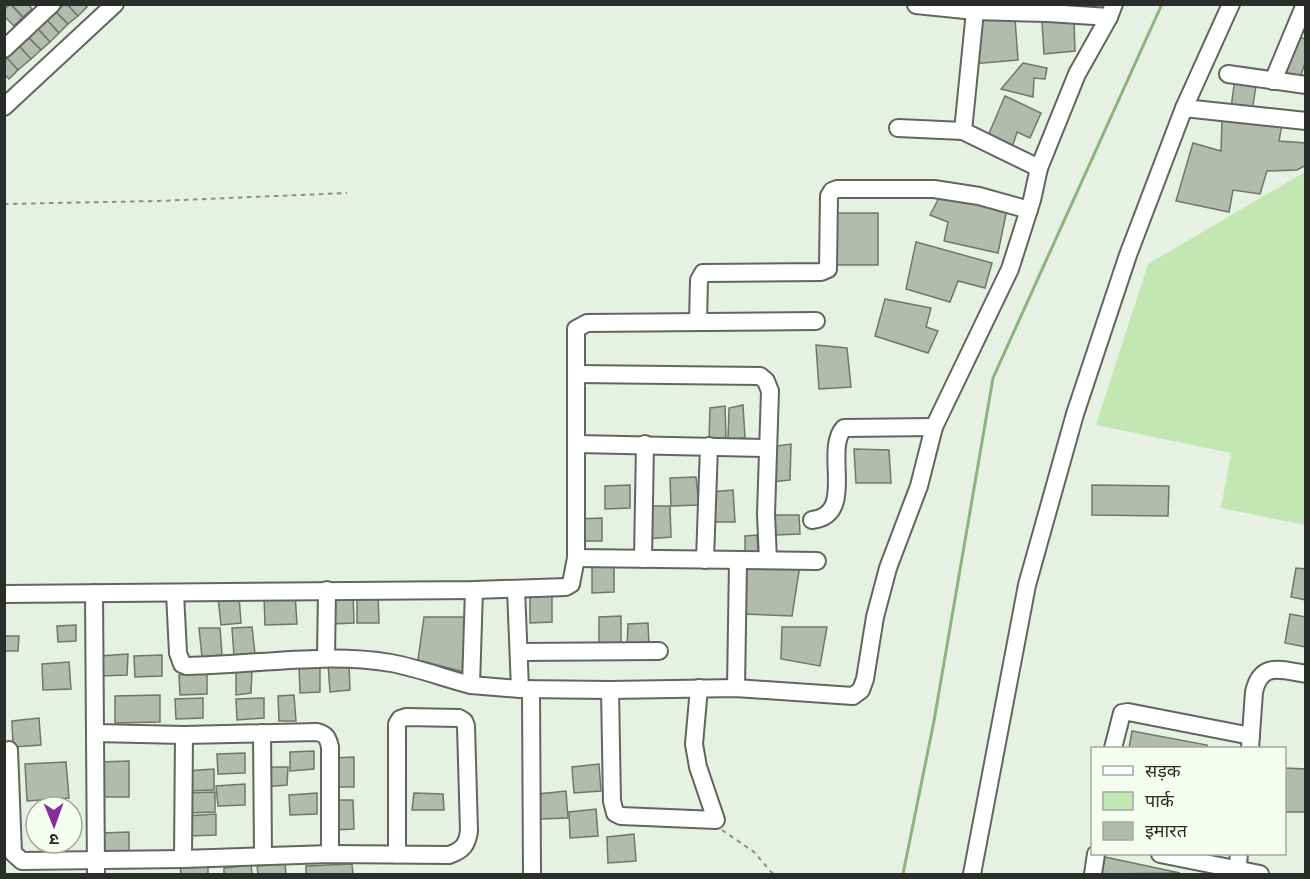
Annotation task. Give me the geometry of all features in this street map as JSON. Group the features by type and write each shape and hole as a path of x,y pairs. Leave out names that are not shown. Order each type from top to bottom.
{"street":[{"path":"7,43 52,4"},
{"path":"4,107 115,4"},
{"path":"972,874 1027,585 1075,414 1128,255 1184,108 1231,4"},
{"path":"1273,81 1305,4"},
{"path":"175,593 178,653 182,664 192,666 326,658 389,663 415,668 471,685 525,689 736,688 853,696 861,690 865,679 877,607 888,568 919,486 934,427 1010,269 1029,210 1039,168 1077,74 1111,11 1048,9 975,11 916,5"},
{"path":"963,131 975,11"},
{"path":"1228,74 1305,85"},
{"path":"1184,108 1305,121"},
{"path":"898,128 963,131 1039,168"},
{"path":"698,322 699,280 703,273 821,272 828,269 829,196 837,189 934,189 979,196 1029,210"},
{"path":"4,594 474,590 566,587 571,584 576,558 576,329 582,325 816,321"},
{"path":"576,374 760,376 766,381 770,392 767,448 768,560"},
{"path":"812,520 823,519 833,508 838,440 844,428 934,427"},
{"path":"577,444 767,448"},
{"path":"643,559 645,444"},
{"path":"705,560 709,446"},
{"path":"576,558 817,561"},
{"path":"736,688 738,561"},
{"path":"516,589 525,689 532,874"},
{"path":"326,658 327,590"},
{"path":"471,685 474,590"},
{"path":"94,593 96,868"},
{"path":"520,652 659,651"},
{"path":"1113,747 1122,713 1128,712 1251,742 1254,692 1256,683 1262,674 1271,669 1305,674"},
{"path":"610,690 612,801 615,813 621,816 716,820 698,767 694,744 699,688"},
{"path":"9,750 14,853 22,861 96,868 183,859 263,855 330,854 397,855 449,855 459,852 467,844 469,831 466,726 459,718 406,717 400,719 397,724 397,855"},
{"path":"96,733 184,735 317,732 324,734 329,739 330,854"},
{"path":"262,733 263,855"},
{"path":"183,859 184,735"},
{"path":"1093,874 1096,855"},
{"path":"1166,855 1237,866 1260,874"}],"path":[{"path":"4,204 346,194"},
{"path":"716,820 722,830 754,852 773,874"}],"green space":[{"path":"1305,172 1305,525 1221,508 1231,453 1096,425 1148,264"}],"building":[{"path":"10,4 23,17 14,26 4,16 4,10"},
{"path":"11,4 28,4 32,9 23,17"},
{"path":"67,4 78,16 68,24 56,12"},
{"path":"67,4 84,4 87,7 78,16"},
{"path":"56,12 68,24 59,33 47,20"},
{"path":"977,16 1015,19 1018,60 972,64"},
{"path":"47,20 59,33 50,42 38,29"},
{"path":"1074,20 1075,51 1044,54 1042,22"},
{"path":"38,29 50,42 41,50 28,37"},
{"path":"1295,36 1306,39 1306,60 1299,81 1279,79"},
{"path":"28,37 41,50 31,59 19,46"},
{"path":"19,46 31,59 18,70 6,57"},
{"path":"6,57 18,70 9,79 4,74"},
{"path":"1023,63 1047,68 1045,79 1034,78 1033,97 1001,89"},
{"path":"1235,78 1257,80 1252,111 1231,108"},
{"path":"1005,96 1041,113 1030,138 1017,132 1012,148 987,138"},
{"path":"1222,120 1282,124 1279,141 1306,143 1306,165 1297,170 1267,171 1260,194 1233,190 1229,212 1176,201 1193,143 1221,151"},
{"path":"941,194 1007,209 998,253 944,241 948,222 930,215"},
{"path":"835,213 878,213 878,265 834,265"},
{"path":"916,242 992,263 985,288 958,281 950,302 906,289"},
{"path":"885,299 931,308 926,327 938,331 928,353 875,336"},
{"path":"816,345 847,348 851,387 819,389"},
{"path":"743,405 745,438 728,439 729,408"},
{"path":"725,406 726,439 709,440 710,408"},
{"path":"791,444 790,480 771,482 770,447"},
{"path":"854,449 889,450 891,483 856,483"},
{"path":"696,477 699,505 671,506 670,478"},
{"path":"630,485 630,508 605,509 605,486"},
{"path":"1092,485 1169,486 1168,516 1092,515"},
{"path":"733,490 735,522 711,522 711,492"},
{"path":"646,506 670,506 671,537 646,539"},
{"path":"774,515 799,515 800,534 775,535"},
{"path":"602,518 602,541 577,541 577,519"},
{"path":"757,535 758,552 745,553 745,536"},
{"path":"614,562 614,592 592,593 592,563"},
{"path":"742,563 800,565 792,616 743,614"},
{"path":"1296,568 1306,569 1306,600 1291,597"},
{"path":"378,593 379,623 357,623 357,594"},
{"path":"530,593 552,593 552,622 530,623"},
{"path":"295,594 297,624 265,625 264,596"},
{"path":"332,594 353,594 354,623 331,624"},
{"path":"239,596 241,623 221,625 218,597"},
{"path":"1290,614 1306,617 1306,647 1285,643"},
{"path":"621,616 621,646 599,647 599,617"},
{"path":"424,617 465,617 464,672 418,660"},
{"path":"648,623 649,647 627,648 628,624"},
{"path":"76,625 76,641 58,642 57,626"},
{"path":"252,627 255,654 234,656 232,628"},
{"path":"782,627 827,627 820,666 781,659"},
{"path":"199,628 220,628 222,655 202,657"},
{"path":"4,636 19,636 18,651 4,651"},
{"path":"128,654 127,675 100,676 99,656"},
{"path":"162,655 162,676 135,677 134,656"},
{"path":"69,662 71,689 43,690 42,664"},
{"path":"328,663 349,664 350,690 330,692"},
{"path":"299,665 320,666 320,692 300,693"},
{"path":"236,669 252,669 251,693 236,695"},
{"path":"207,673 207,694 180,695 179,675"},
{"path":"160,695 160,722 115,723 115,696"},
{"path":"294,695 296,721 279,721 278,696"},
{"path":"203,698 203,718 176,719 175,699"},
{"path":"264,698 264,718 237,720 236,699"},
{"path":"39,718 41,745 13,747 12,721"},
{"path":"1132,731 1207,745 1207,747 1129,747"},
{"path":"314,751 314,769 290,771 290,752"},
{"path":"245,753 245,773 218,774 217,754"},
{"path":"354,757 354,787 332,787 332,758"},
{"path":"129,761 129,797 100,797 99,762"},
{"path":"66,762 69,795 27,795 25,764"},
{"path":"599,764 601,791 574,793 572,767"},
{"path":"264,767 288,767 287,785 263,787"},
{"path":"1286,768 1306,769 1306,812 1286,812"},
{"path":"214,769 214,790 187,791 186,771"},
{"path":"245,784 245,805 218,806 216,786"},
{"path":"566,791 568,818 540,819 538,794"},
{"path":"215,792 215,812 188,813 186,793"},
{"path":"317,793 317,814 290,815 289,795"},
{"path":"414,793 443,794 444,810 412,810"},
{"path":"332,800 353,800 354,829 332,830"},
{"path":"596,809 598,836 570,838 569,812"},
{"path":"216,814 216,835 189,836 187,816"},
{"path":"129,832 129,852 102,853 101,833"},
{"path":"634,834 636,861 608,863 607,837"},
{"path":"1105,857 1180,873 1101,874"},
{"path":"208,862 208,874 181,874 180,865"},
{"path":"285,863 286,874 258,874 257,866"},
{"path":"352,864 353,874 306,874 306,866"},
{"path":"251,865 252,874 224,874 224,868"}],"waterway":[{"path":"903,874 934,721 993,378 1162,4"}]}
